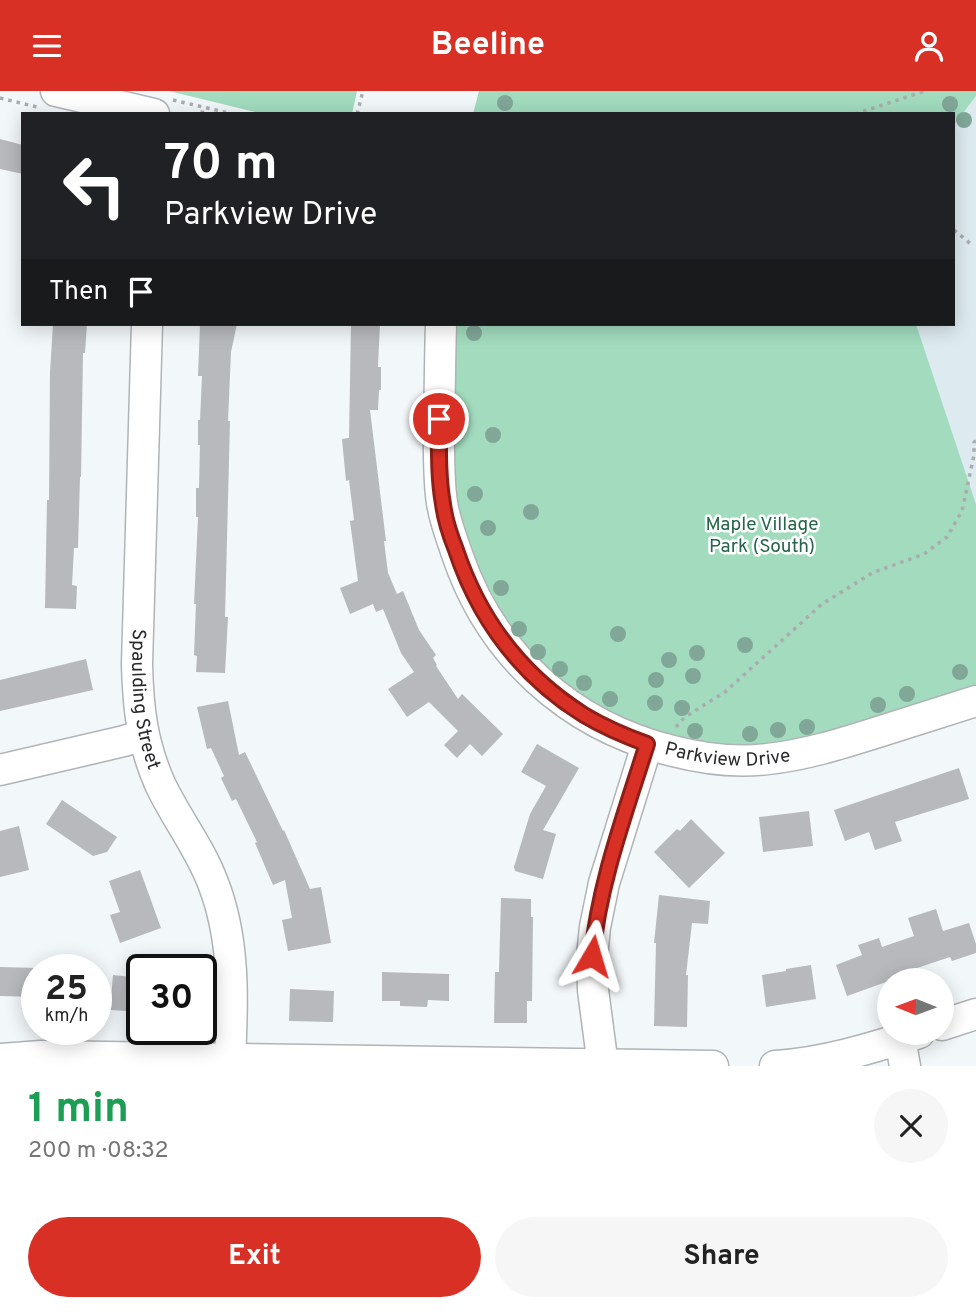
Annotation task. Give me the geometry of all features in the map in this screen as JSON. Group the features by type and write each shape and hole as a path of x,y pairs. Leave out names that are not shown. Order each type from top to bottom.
{"street":[{"path":"56,91 146,112"},
{"name":"Spaulding Street","path":"147,326 138,703 143,736 160,784 203,860 222,911 230,963 230,1059"},
{"name":"Parkview Drive","path":"441,326 440,482 447,524 464,573 495,632 514,656 535,678 585,716 613,730 659,739 707,758 765,760 808,753 976,701"},
{"path":"0,770 143,736"},
{"path":"603,1065 593,990 595,927 604,883 659,739"},
{"path":"954,1021 976,1014"},
{"path":"775,1066 908,1046"},
{"path":"0,1059 41,1056 713,1066"}],"path":[{"path":"358,112 363,91"},
{"path":"861,112 925,91"},
{"path":"203,112 204,107 225,112"},
{"path":"955,231 972,245"},
{"path":"659,739 685,717 725,692 822,604 872,573 924,554 947,537 962,511 976,441"}],"shaded area":[{"path":"976,96 976,504 917,326 955,326 955,124"}],"green space":[{"path":"169,91 357,91 352,112 255,112"},
{"path":"479,91 976,91 976,96 955,124 955,112 474,112"},
{"name":"Maple Village Park (South)","path":"453,326 917,326 976,504 976,690 815,741 754,750 660,736 575,696 521,647 464,553 451,478"}],"building":[{"path":"0,139 21,144 21,174 0,169"},
{"path":"53,326 87,326 83,353 78,548 74,548 72,585 77,586 76,609 45,608"},
{"path":"200,326 237,326 231,352 228,421 225,617 228,617 225,673 196,672 197,656 194,655 198,517 196,488 199,488 198,420 202,376 198,376"},
{"path":"351,326 380,326 378,367 381,367 381,390 378,410 370,410 388,573 397,594 403,591 419,630 436,655 433,658 436,666 458,699 462,694 503,734 482,756 470,744 457,758 444,745 458,731 429,702 407,717 388,689 414,672 401,653 383,609 376,612 373,604 350,614 340,588 358,581 350,521 354,520 349,480 346,481 342,439 349,438"},
{"path":"86,659 93,690 0,711 0,680"},
{"path":"228,701 239,755 245,752 310,889 321,887 331,943 288,951 282,920 292,918 285,880 273,885 255,843 257,842 236,799 232,801 211,748 207,749 197,707"},
{"path":"537,744 579,768 543,830 556,834 543,879 515,871 514,867 530,814 546,786 521,772"},
{"path":"959,768 969,799 895,822 902,841 875,850 869,832 845,841 834,810"},
{"path":"62,800 117,837 107,852 93,856 46,824"},
{"path":"809,811 813,846 763,852 759,817"},
{"path":"691,819 725,853 689,888 654,852"},
{"path":"19,826 29,870 0,877 0,831"},
{"path":"140,870 161,928 120,943 110,915 120,912 109,881"},
{"path":"659,895 710,901 708,924 692,923 686,975 687,1027 654,1026 654,943"},
{"path":"501,898 531,899 532,1001 527,1001 527,1023 494,1023 495,972 499,972"},
{"path":"936,909 943,931 969,923 976,953 952,961 950,957 917,968 877,968 877,985 847,996 836,965 862,955 858,945 879,938 882,947 914,936 908,918"},
{"path":"811,965 816,999 766,1007 762,975"},
{"path":"0,967 21,968 21,997 0,996"},
{"path":"382,972 449,974 449,1001 428,1000 427,1007 400,1006 400,1001 382,1001"},
{"path":"113,975 126,976 126,1011 112,1010"},
{"path":"290,989 334,991 333,1022 289,1021"}],"route":[{"path":"439,419 440,482 447,524 464,573 495,632 535,678 558,697 585,716 647,744 604,883 592,956"}]}
